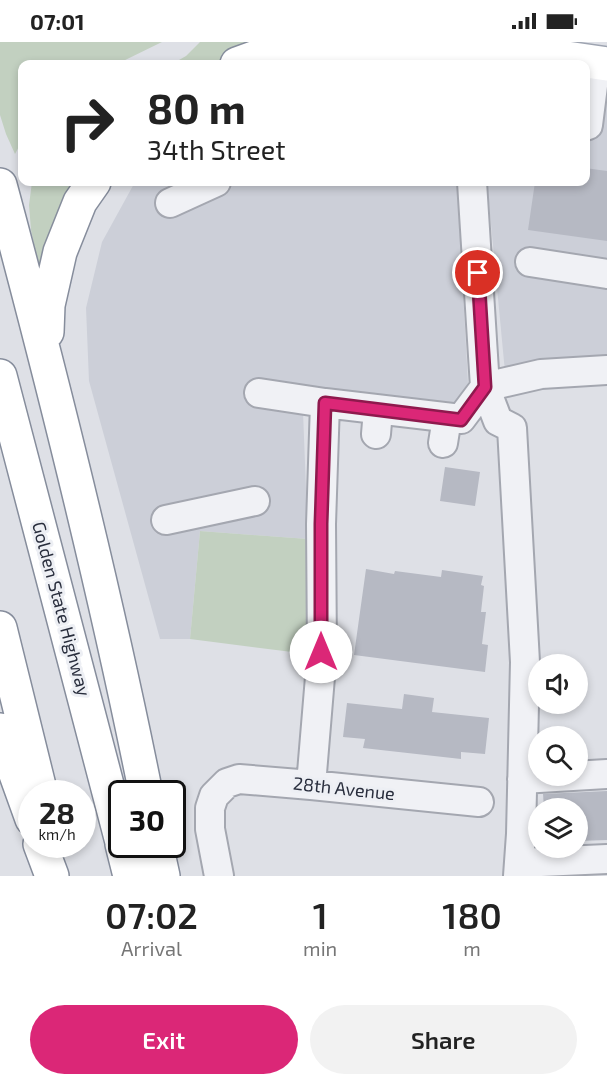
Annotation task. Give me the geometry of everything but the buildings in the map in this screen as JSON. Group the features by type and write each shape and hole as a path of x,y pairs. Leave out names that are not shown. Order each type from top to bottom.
{"main road":[{"path":"456,42 581,60"},
{"path":"248,60 270,52 332,44 493,47"},
{"path":"0,185 46,358 125,687 143,780"},
{"path":"46,358 48,305 60,252 80,202 91,186"},
{"name":"Golden State Highway","path":"0,376 108,789"},
{"path":"0,628 38,780"},
{"path":"0,730 18,780"},
{"path":"45,858 52,876"},
{"path":"58,858 62,876"},
{"name":"Golden State Highway","path":"126,858 130,876"},
{"path":"159,858 163,876"}],"street":[{"path":"590,115 601,63"},
{"path":"170,203 207,186"},
{"path":"472,186 485,387 498,421 512,428 525,662 519,870 607,859"},
{"path":"530,262 607,274"},
{"path":"259,393 325,403 377,422 445,430 461,420 485,387 541,374 607,370"},
{"path":"311,785 331,525 325,403"},
{"path":"166,519 255,501"},
{"path":"522,779 607,774"},
{"name":"28th Avenue","path":"219,876 210,829 210,808 214,796 227,783 239,779 479,802"}],"shaded area":[{"path":"599,90 607,92 607,368 505,372 487,186 590,186 590,117"},
{"path":"133,186 457,186 468,383 456,403 329,392 303,412 308,539 200,531 190,639 160,639 89,381 86,308 102,242"}],"green space":[{"path":"0,42 162,42 125,60 18,60 18,148 15,154 0,115"},
{"path":"200,42 292,42 225,60 179,60"},
{"path":"31,186 85,186 53,259 38,263 31,230 29,205"},
{"path":"200,531 308,539 308,654 190,639"}],"route":[{"path":"321,652 321,524 325,403 461,420 485,387 478,273"}]}
